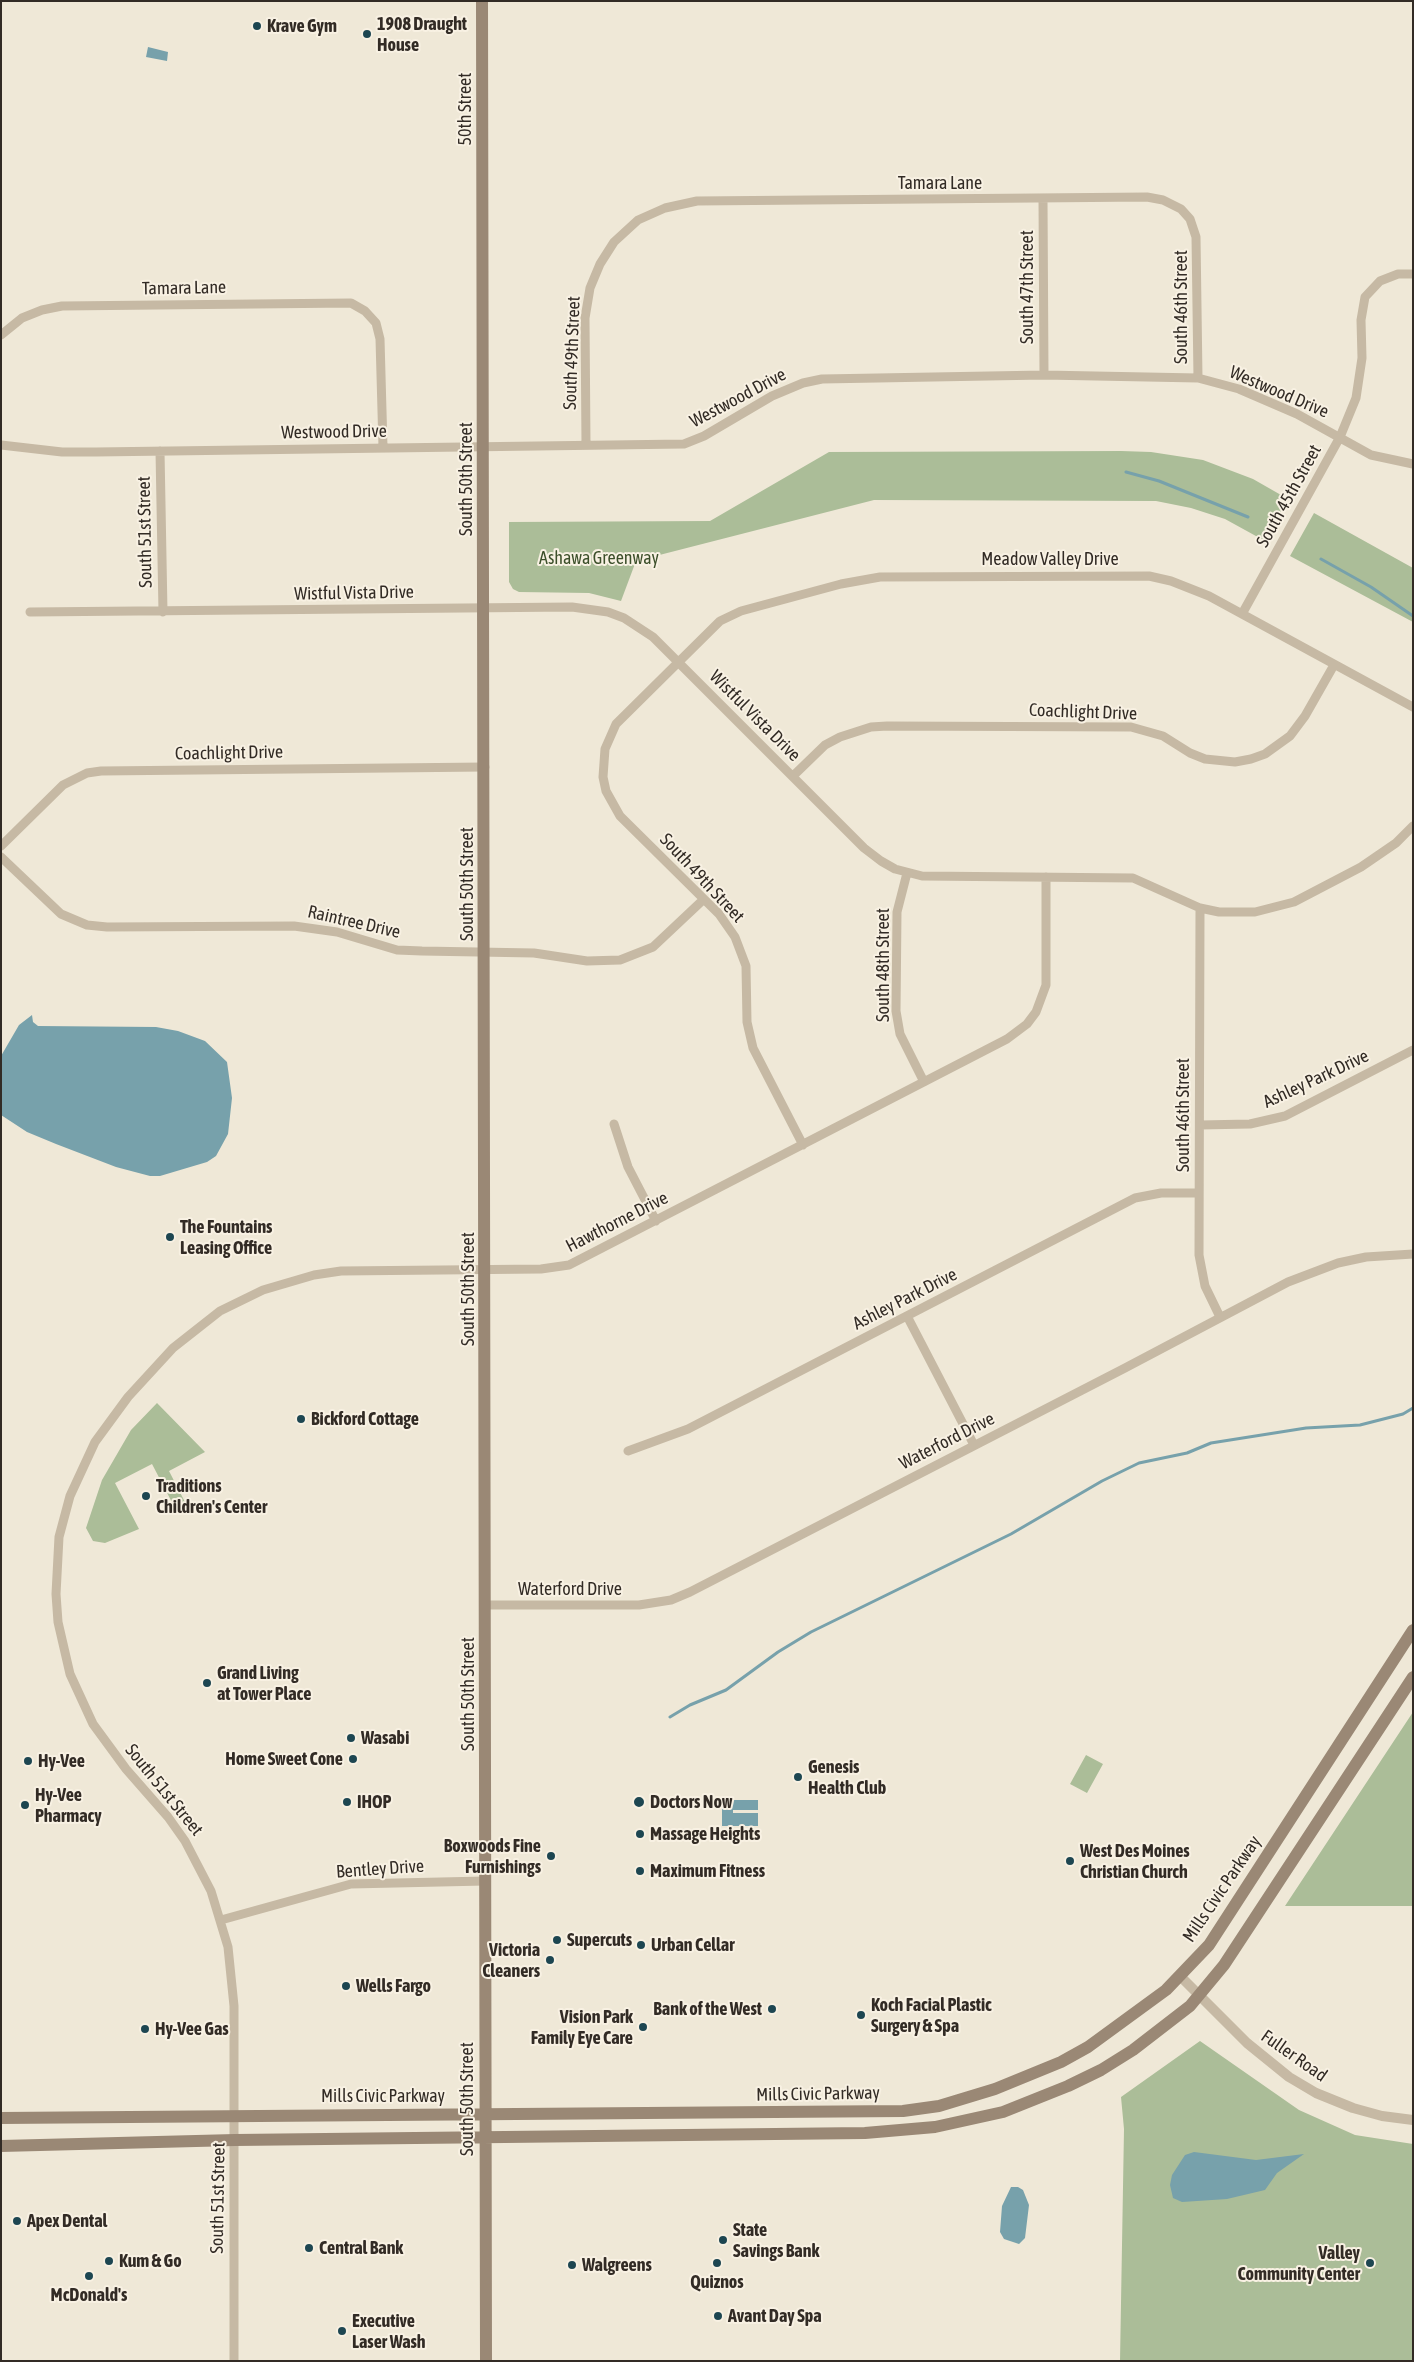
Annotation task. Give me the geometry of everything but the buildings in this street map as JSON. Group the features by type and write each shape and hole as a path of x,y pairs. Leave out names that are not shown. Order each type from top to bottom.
{"main road":[{"name":"50th Street","path":"482,1 483,217"},
{"name":"South 50th Street","path":"483,217 486,2361"},
{"name":"Mills Civic Parkway","path":"1,2118 903,2111 939,2106 995,2089 1061,2062 1088,2048 1142,2009 1180,1976 1209,1945 1413,1630"},
{"path":"1,2146 235,2140 865,2134 909,2131 963,2122 1036,2100 1101,2070 1163,2028 1200,1994 1224,1965 1413,1678"}],"street":[{"name":"Tamara Lane","path":"697,201 1147,197 1163,200 1181,209"},
{"name":"South 47th Street","path":"1043,199 1044,375"},
{"name":"South 49th Street","path":"586,445 586,318 590,288 600,264 614,242 638,220 665,208 697,201"},
{"name":"South 46th Street","path":"1181,209 1190,219 1196,237 1198,378"},
{"name":"South 45th Street","path":"1242,614 1340,437 1356,398 1362,358 1361,320 1366,297 1380,281 1398,274 1413,274"},
{"name":"Tamara Lane","path":"1,335 22,318 42,310 62,306 351,303 365,310 376,323 380,339 383,447"},
{"name":"Westwood Drive","path":"1,445 62,452 684,444 704,436 772,396 803,383 822,379 1044,375 1198,378 1239,389 1297,414 1371,455 1413,464"},
{"name":"South 51st Street","path":"160,451 163,612"},
{"name":"Meadow Valley Drive","path":"677,661 709,630 732,614 841,584 880,577 1149,576 1191,587 1413,707"},
{"name":"Wistful Vista Drive","path":"30,612 572,606 608,612 639,626 677,661 864,848 881,861 906,873 934,877 1134,878 1200,908 1219,912 1255,912 1294,902 1380,856 1413,826"},
{"name":"South 49th Street","path":"677,661 616,724 605,749 603,777 606,791 620,816 726,922 742,951 746,974 749,1035 753,1048 803,1145"},
{"name":"Coachlight Drive","path":"792,776 826,745 840,737 863,729 887,726 1131,727 1163,736 1190,753 1205,758 1235,762 1250,759 1265,754 1290,736 1305,716 1334,665"},
{"name":"Coachlight Drive","path":"1,846 63,784 81,775 101,771 485,767"},
{"name":"Raintree Drive","path":"1,857 61,914 88,925 107,928 294,926 337,932 396,950 534,953 586,961 620,960 653,947 704,899"},
{"name":"South 48th Street","path":"906,873 896,912 896,1011 900,1034 924,1082"},
{"name":"Hawthorne Drive","path":"157,1364 193,1331 220,1311 263,1290 288,1281 341,1271 541,1269 569,1265 1016,1034 1036,1012 1046,985 1046,877"},
{"name":"South 46th Street","path":"1200,908 1199,1193 1201,1270 1205,1286 1220,1317"},
{"name":"Ashley Park Drive","path":"1200,1126 1250,1124 1285,1116 1413,1050"},
{"path":"614,1124 628,1167 656,1221"},
{"name":"Ashley Park Drive","path":"628,1451 688,1429 1135,1198 1161,1193 1199,1193"},
{"name":"Waterford Drive","path":"485,1605 639,1605 671,1600 690,1592 1220,1317 1312,1272 1366,1258 1413,1254"},
{"path":"907,1316 974,1445"},
{"name":"South 51st Street","path":"157,1364 113,1415 95,1442 70,1496 59,1537 56,1594 58,1622 70,1674 93,1724 120,1762 163,1810 185,1841 211,1890 221,1920 233,1976 235,2115 234,2361"},
{"name":"Bentley Drive","path":"221,1920 351,1884 485,1881"},
{"name":"Fuller Road","path":"1180,1976 1247,2043 1289,2077 1316,2094 1382,2116 1413,2120"}],"green space":[{"name":"Ashawa Greenway","path":"829,452 1151,452 1203,460 1253,479 1288,499 1265,541 1225,519 1191,508 1156,501 874,500 636,561 621,601 589,593 519,592 513,589 509,582 509,522 710,521"},
{"path":"1314,513 1413,568 1413,622 1290,556"},
{"path":"157,1403 205,1452 169,1471 186,1504 176,1510 152,1464 115,1483 139,1529 105,1543 93,1541 86,1528 102,1480 131,1430"},
{"path":"1413,1712 1413,1906 1285,1906"},
{"path":"1086,1755 1103,1764 1087,1793 1070,1784"},
{"path":"1200,2041 1299,2110 1355,2135 1413,2144 1413,2361 1120,2361 1124,2129 1121,2097"}],"water":[{"path":"148,47 168,52 167,61 146,57"},
{"path":"32,1015 33,1022 38,1026 156,1027 178,1031 205,1041 227,1062 232,1098 228,1134 216,1156 207,1162 160,1176 150,1176 116,1167 56,1144 27,1132 1,1115 1,1056 19,1025"},
{"path":"722,1800 758,1800 758,1810 733,1810 733,1813 758,1813 758,1826 722,1826"},
{"path":"1194,2152 1256,2160 1304,2154 1277,2173 1265,2190 1227,2199 1182,2202 1173,2198 1170,2185 1172,2175 1185,2155"},
{"path":"1011,2187 1018,2187 1023,2190 1029,2205 1025,2238 1019,2244 1004,2239 1000,2232 1002,2206"}],"waterway":[{"path":"1126,472 1159,481 1248,517"},
{"path":"1321,559 1371,587 1413,616"},
{"path":"670,1717 690,1705 726,1690 778,1652 811,1632 1011,1534 1102,1481 1139,1463 1187,1453 1211,1443 1306,1428 1360,1425 1403,1414 1413,1408"}],"place":[{"name":"Krave Gym","path":"257,26"},
{"name":"1908 Draught House","path":"367,34"},
{"name":"The Fountains Leasing Office","path":"170,1237"},
{"name":"Bickford Cottage","path":"301,1419"},
{"name":"Traditions Children's Center","path":"146,1496"},
{"name":"Grand Living at Tower Place","path":"207,1683"},
{"name":"Wasabi","path":"351,1738"},
{"name":"Home Sweet Cone","path":"353,1759"},
{"name":"Hy-Vee","path":"28,1761"},
{"name":"Genesis Health Club","path":"798,1777"},
{"name":"IHOP","path":"347,1802"},
{"name":"Doctors Now","path":"639,1802"},
{"name":"Hy-Vee Pharmacy","path":"25,1805"},
{"name":"Massage Heights","path":"640,1834"},
{"name":"Boxwoods Fine Furnishings","path":"551,1856"},
{"name":"West Des Moines Christian Church","path":"1070,1861"},
{"name":"Maximum Fitness","path":"640,1871"},
{"name":"Supercuts","path":"557,1940"},
{"name":"Urban Cellar","path":"641,1945"},
{"name":"Victoria Cleaners","path":"550,1960"},
{"name":"Wells Fargo","path":"346,1986"},
{"name":"Bank of the West","path":"772,2009"},
{"name":"Koch Facial Plastic Surgery & Spa","path":"861,2015"},
{"name":"Vision Park Family Eye Care","path":"643,2027"},
{"name":"Hy-Vee Gas","path":"145,2029"},
{"name":"Apex Dental","path":"17,2221"},
{"name":"State Savings Bank","path":"723,2240"},
{"name":"Central Bank","path":"309,2248"},
{"name":"Kum & Go","path":"109,2261"},
{"name":"Quiznos","path":"717,2263"},
{"name":"Valley Community Center","path":"1370,2263"},
{"name":"Walgreens","path":"572,2265"},
{"name":"McDonald's","path":"89,2276"},
{"name":"Avant Day Spa","path":"718,2316"},
{"name":"Executive Laser Wash","path":"342,2331"}]}
